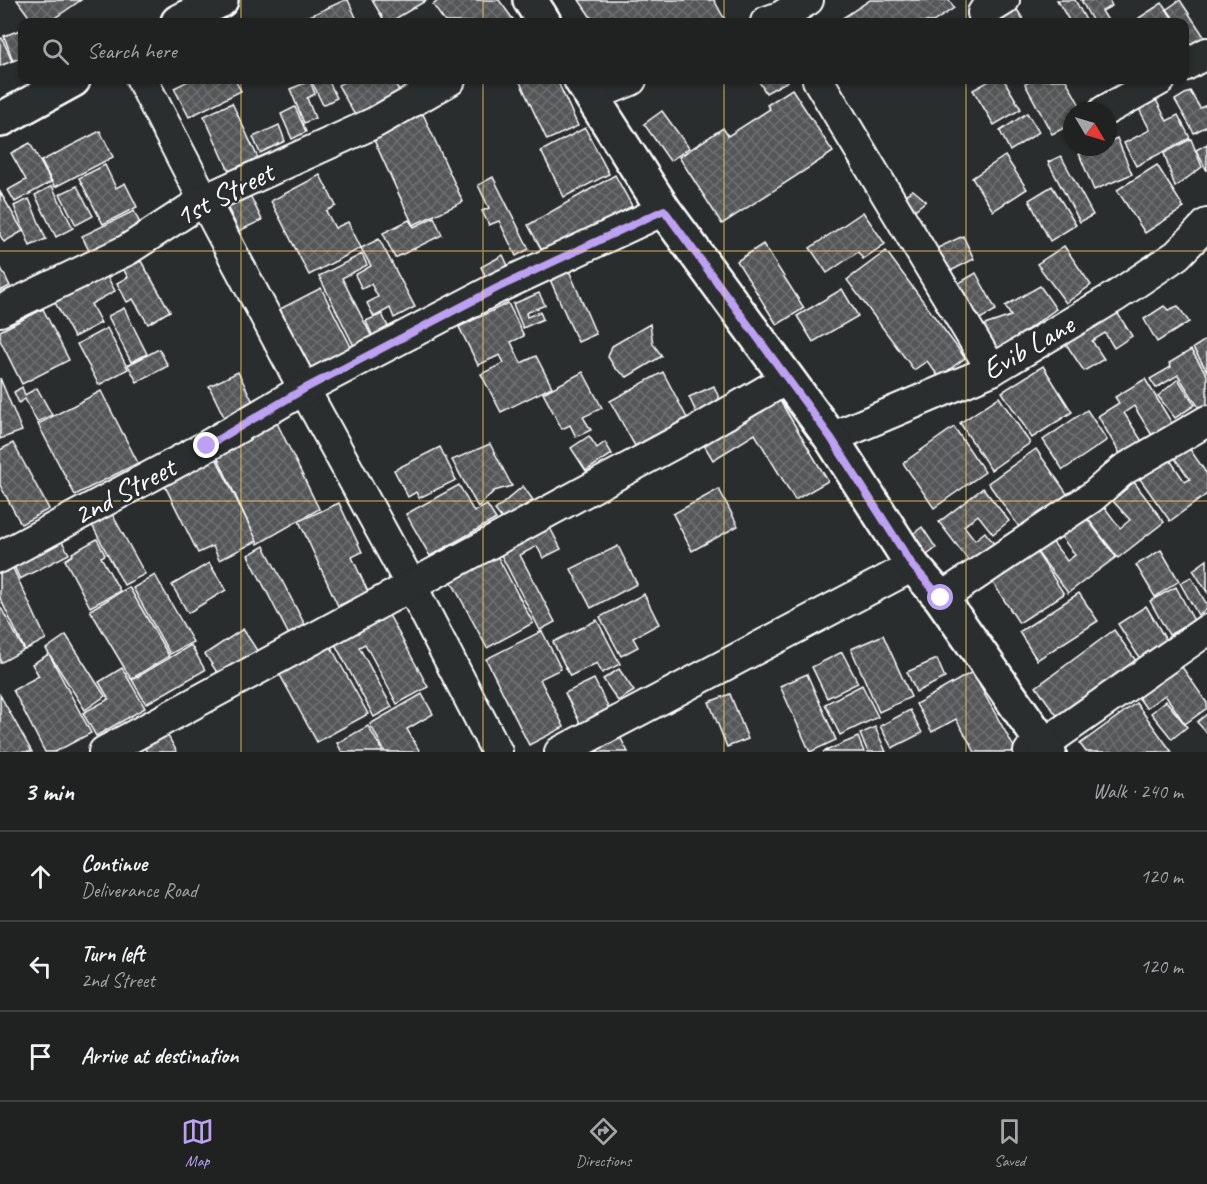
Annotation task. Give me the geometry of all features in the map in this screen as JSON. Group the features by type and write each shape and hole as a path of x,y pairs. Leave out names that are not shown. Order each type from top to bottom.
{"street":[{"path":"186,18 221,0"},
{"path":"530,0 541,18"},
{"path":"781,18 808,0"},
{"path":"1189,64 1207,53"},
{"path":"0,120 66,84"},
{"path":"144,84 304,389 411,585 497,752"},
{"name":"1st Street","path":"0,311 127,250 204,200 374,123 443,84"},
{"path":"609,84 586,88 664,210 831,438 913,566 941,598 1041,749 1207,630"},
{"path":"820,84 992,370"},
{"path":"1117,104 1153,84"},
{"name":"2nd Street","path":"0,557 207,446 304,389 497,288 664,210"},
{"name":"Evib Lane","path":"831,438 992,370 1116,296 1177,255 1207,224"},
{"path":"104,752 684,438 786,379"},
{"path":"941,598 1092,497 1123,470 1207,421"},
{"path":"560,752 913,566"}],"building":[{"path":"17,0 81,0 55,18 30,18"},
{"path":"348,0 356,18 305,18"},
{"path":"372,0 427,0 397,18 383,18"},
{"path":"439,0 499,0 512,18 442,18 433,5"},
{"path":"579,0 714,0 724,18 591,18"},
{"path":"870,0 949,0 954,8 939,18 843,18"},
{"path":"1057,0 1075,0 1085,18 1068,18"},
{"path":"1081,0 1109,0 1112,6 1102,11 1106,18 1091,18"},
{"path":"1180,0 1205,38 1192,46 1189,42 1189,18 1173,18 1167,9"},
{"path":"1162,3 1172,18 1139,18"},
{"path":"1016,8 1022,18 1001,18"},
{"path":"18,31 18,59 13,61 4,36"},
{"path":"2,38 12,61 0,66 0,39"},
{"path":"182,84 237,84 241,91 189,117 174,88"},
{"path":"302,84 311,84 315,94 307,98 315,118 304,123 290,89"},
{"path":"313,84 330,84 337,98 323,105"},
{"path":"395,84 405,102 361,126 338,85"},
{"path":"521,84 559,84 578,126 547,140"},
{"path":"760,84 782,84 766,93"},
{"path":"984,84 1006,84 1021,109 994,125 973,90"},
{"path":"1025,84 1068,84 1078,102 1063,102 1063,128 1052,134"},
{"path":"792,89 833,152 722,224 679,157 723,128 728,136 770,109 767,105"},
{"path":"1190,91 1200,108 1207,105 1207,126 1194,133 1175,100"},
{"path":"1153,94 1167,121 1178,115 1190,138 1136,166 1124,143 1150,130 1136,103"},
{"path":"232,103 258,158 229,171 204,116"},
{"path":"295,107 306,132 292,139 281,114"},
{"path":"662,111 689,148 670,161 644,124"},
{"path":"1027,113 1039,132 1010,151 1000,131"},
{"path":"423,114 463,202 413,225 373,138"},
{"path":"279,125 285,141 260,153 253,137"},
{"path":"585,128 609,174 564,197 541,151"},
{"path":"100,131 113,157 55,187 41,161"},
{"path":"1117,138 1132,174 1094,190 1080,156 1117,156"},
{"path":"1191,139 1202,167 1175,187 1164,153"},
{"path":"30,143 51,182 15,202 8,190 26,180 11,153"},
{"path":"1207,144 1207,171 1196,150"},
{"path":"1005,156 1027,189 993,211 972,178"},
{"path":"1061,156 1093,215 1080,222 1048,162"},
{"path":"105,165 116,188 125,183 137,207 103,224 79,178"},
{"path":"1157,165 1184,208 1145,233 1117,190"},
{"path":"320,175 336,206 326,211 335,228 348,222 361,248 309,275 271,201"},
{"path":"615,175 632,206 545,256 528,225"},
{"path":"493,177 529,249 516,256 499,221 489,225 482,211 489,208 478,185"},
{"path":"52,186 73,228 56,237 35,195"},
{"path":"77,186 93,216 76,225 60,194"},
{"path":"1052,186 1076,225 1050,241 1029,200"},
{"path":"246,187 262,220 239,231 223,198"},
{"path":"913,190 926,201 906,217 896,200"},
{"path":"0,192 23,231 4,242 0,235"},
{"path":"29,199 46,239 30,246 14,206"},
{"path":"134,211 143,230 91,255 82,236"},
{"path":"863,212 885,244 863,259 858,252 827,273 810,248"},
{"path":"434,217 442,235 395,258 383,233 409,220 414,227"},
{"path":"963,236 974,259 939,277 927,253"},
{"path":"379,239 415,307 394,318 390,308 374,317 367,303 378,297 371,284 362,289 355,275 371,266 361,248"},
{"path":"763,244 804,308 777,325 737,261"},
{"path":"1064,246 1091,285 1066,303 1037,264"},
{"path":"886,251 965,358 939,377 927,361 914,370 847,280"},
{"path":"362,254 367,265 342,278 373,339 355,348 319,276"},
{"path":"503,255 511,272 489,283 481,267"},
{"path":"130,259 133,265 141,261 170,311 148,324 133,299 127,302 117,283 128,277 120,264"},
{"path":"0,266 10,286 0,291"},
{"path":"567,266 596,334 578,342 548,275"},
{"path":"103,269 115,291 91,304 101,323 74,337 52,297"},
{"path":"976,273 996,310 969,325 949,289"},
{"path":"1040,286 1056,309 988,358 970,330 1011,316 1005,306"},
{"path":"321,288 352,349 311,370 280,309"},
{"path":"842,289 858,316 813,342 797,316"},
{"path":"539,293 545,305 526,313 527,317 540,312 543,319 523,328 513,304"},
{"path":"508,303 524,336 511,342 521,363 536,356 552,387 501,412 481,374 504,363 500,355 478,365 459,327"},
{"path":"1111,303 1132,336 1114,348 1105,333 1092,341 1104,359 1084,371 1060,335"},
{"path":"1164,306 1168,310 1178,306 1189,322 1157,342 1144,319"},
{"path":"124,308 147,354 131,362 108,316"},
{"path":"43,309 69,360 22,384 0,340 0,331"},
{"path":"382,314 390,331 374,339 366,321"},
{"path":"650,324 653,344 662,356 627,377 615,368 608,357 612,346"},
{"path":"107,328 128,369 99,385 77,344"},
{"path":"1207,339 1207,371 1193,348"},
{"path":"159,349 168,366 137,382 128,365"},
{"path":"1191,350 1207,375 1207,412 1203,414 1178,375 1156,388 1150,379 1171,367 1169,363"},
{"path":"1043,366 1072,412 1032,438 1002,392"},
{"path":"238,372 255,406 226,421 209,386"},
{"path":"583,372 602,408 583,417 591,430 576,437 570,425 562,429 543,393"},
{"path":"663,372 687,418 635,446 610,401"},
{"path":"0,378 22,431 0,439"},
{"path":"1145,379 1173,425 1153,437 1134,406 1124,413 1145,446 1123,459 1098,416 1119,403 1115,397"},
{"path":"1178,379 1195,405 1175,418 1158,396"},
{"path":"714,386 721,403 697,414 689,397"},
{"path":"22,387 25,395 37,388 52,415 37,422 25,399 19,403 14,392"},
{"path":"101,391 138,463 75,495 38,424"},
{"path":"999,397 1030,443 991,470 960,423"},
{"path":"779,399 828,481 795,500 755,434 713,460 704,445"},
{"path":"1087,410 1107,440 1063,470 1043,440"},
{"path":"277,423 319,509 258,544 215,452"},
{"path":"954,427 985,472 934,508 903,463"},
{"path":"589,436 597,448 605,442 612,454 586,471 571,448"},
{"path":"13,443 49,509 21,524 0,485 0,450"},
{"path":"490,444 512,486 494,491 478,507 452,460"},
{"path":"1187,445 1207,474 1207,494 1170,521 1135,472 1164,451 1185,482 1190,479 1173,456"},
{"path":"440,447 456,480 419,498 416,492 408,497 394,470"},
{"path":"1036,449 1070,498 1022,531 988,483"},
{"path":"216,458 257,541 219,560 213,546 198,553 164,484"},
{"path":"1134,482 1164,522 1118,558 1085,515 1102,504 1120,528 1130,520 1112,500"},
{"path":"459,485 474,512 487,505 496,519 430,556 406,514"},
{"path":"523,486 533,500 503,520 495,510"},
{"path":"983,488 1009,521 993,534 978,515 964,526 975,540 985,532 995,545 971,564 939,522"},
{"path":"719,489 738,526 692,551 673,514"},
{"path":"339,503 362,552 352,557 368,592 338,606 299,521"},
{"path":"112,514 145,574 124,585 92,525"},
{"path":"1085,516 1116,557 1068,593 1037,552 1052,541 1067,561 1075,555 1060,535"},
{"path":"547,522 561,549 543,558 537,546 520,555 555,622 540,630 498,549"},
{"path":"922,527 936,548 927,555 913,534"},
{"path":"60,538 69,554 20,579 12,562"},
{"path":"97,539 105,555 101,557 120,591 90,607 65,560 73,555 72,553"},
{"path":"264,546 307,629 290,637 248,555"},
{"path":"618,546 637,584 591,608 571,569"},
{"path":"493,548 533,623 487,648 447,573"},
{"path":"1161,550 1179,581 1155,597 1136,565"},
{"path":"1036,551 1064,594 1019,623 991,580"},
{"path":"1207,560 1207,592 1193,570"},
{"path":"10,562 46,639 25,650 0,598 0,567"},
{"path":"209,563 226,590 188,613 172,585"},
{"path":"155,575 193,642 170,654 133,588"},
{"path":"1191,577 1207,605 1207,609 1198,615 1180,583"},
{"path":"129,587 169,656 131,679 90,610"},
{"path":"1176,587 1194,621 1169,635 1150,601"},
{"path":"1079,593 1098,621 1037,660 1019,632"},
{"path":"644,594 659,624 633,638 638,647 621,656 600,617"},
{"path":"0,606 24,650 0,663"},
{"path":"1146,606 1169,645 1142,662 1118,624"},
{"path":"389,615 428,687 397,704 365,644 359,647 392,707 374,717 335,644"},
{"path":"597,620 620,664 602,673 597,663 570,676 553,642"},
{"path":"243,629 258,652 220,677 205,654"},
{"path":"1114,630 1139,665 1061,721 1036,687"},
{"path":"542,631 561,669 540,679 564,727 529,745 486,659"},
{"path":"66,635 105,696 85,710 46,649"},
{"path":"883,635 911,697 879,712 851,649"},
{"path":"326,638 368,714 317,742 275,666"},
{"path":"191,645 205,670 146,704 132,680"},
{"path":"842,652 858,683 827,698 812,667"},
{"path":"49,654 91,733 55,752 45,752 13,690 39,676 32,664"},
{"path":"937,659 945,678 916,692 907,672"},
{"path":"1161,665 1169,676 1182,667 1207,703 1207,708 1185,724 1165,695 1146,708 1130,686"},
{"path":"122,668 145,708 96,736 83,713 109,699 99,682"},
{"path":"619,669 634,691 618,701 603,679"},
{"path":"972,672 1015,749 1011,752 975,752 956,719 932,732 916,704"},
{"path":"807,674 836,740 810,752 780,686"},
{"path":"594,679 611,713 582,727 565,693"},
{"path":"862,685 878,717 840,735 825,704"},
{"path":"422,694 433,714 407,729 420,752 385,752 370,724"},
{"path":"730,694 748,739 727,747 709,702"},
{"path":"0,695 32,752 0,752"},
{"path":"1166,701 1187,727 1172,739 1151,713"},
{"path":"1136,703 1172,752 1086,752 1080,744"},
{"path":"910,710 922,733 892,748 880,726"},
{"path":"1207,714 1207,733 1197,722"},
{"path":"368,726 383,752 342,752 337,743"},
{"path":"875,727 886,752 868,752 860,734"},
{"path":"617,731 628,752 579,752"},
{"path":"167,734 177,752 147,752 144,746"},
{"path":"858,737 864,752 823,752"}],"route":[{"path":"207,446 304,389 497,288 664,210 831,438 913,566 941,598"}]}
